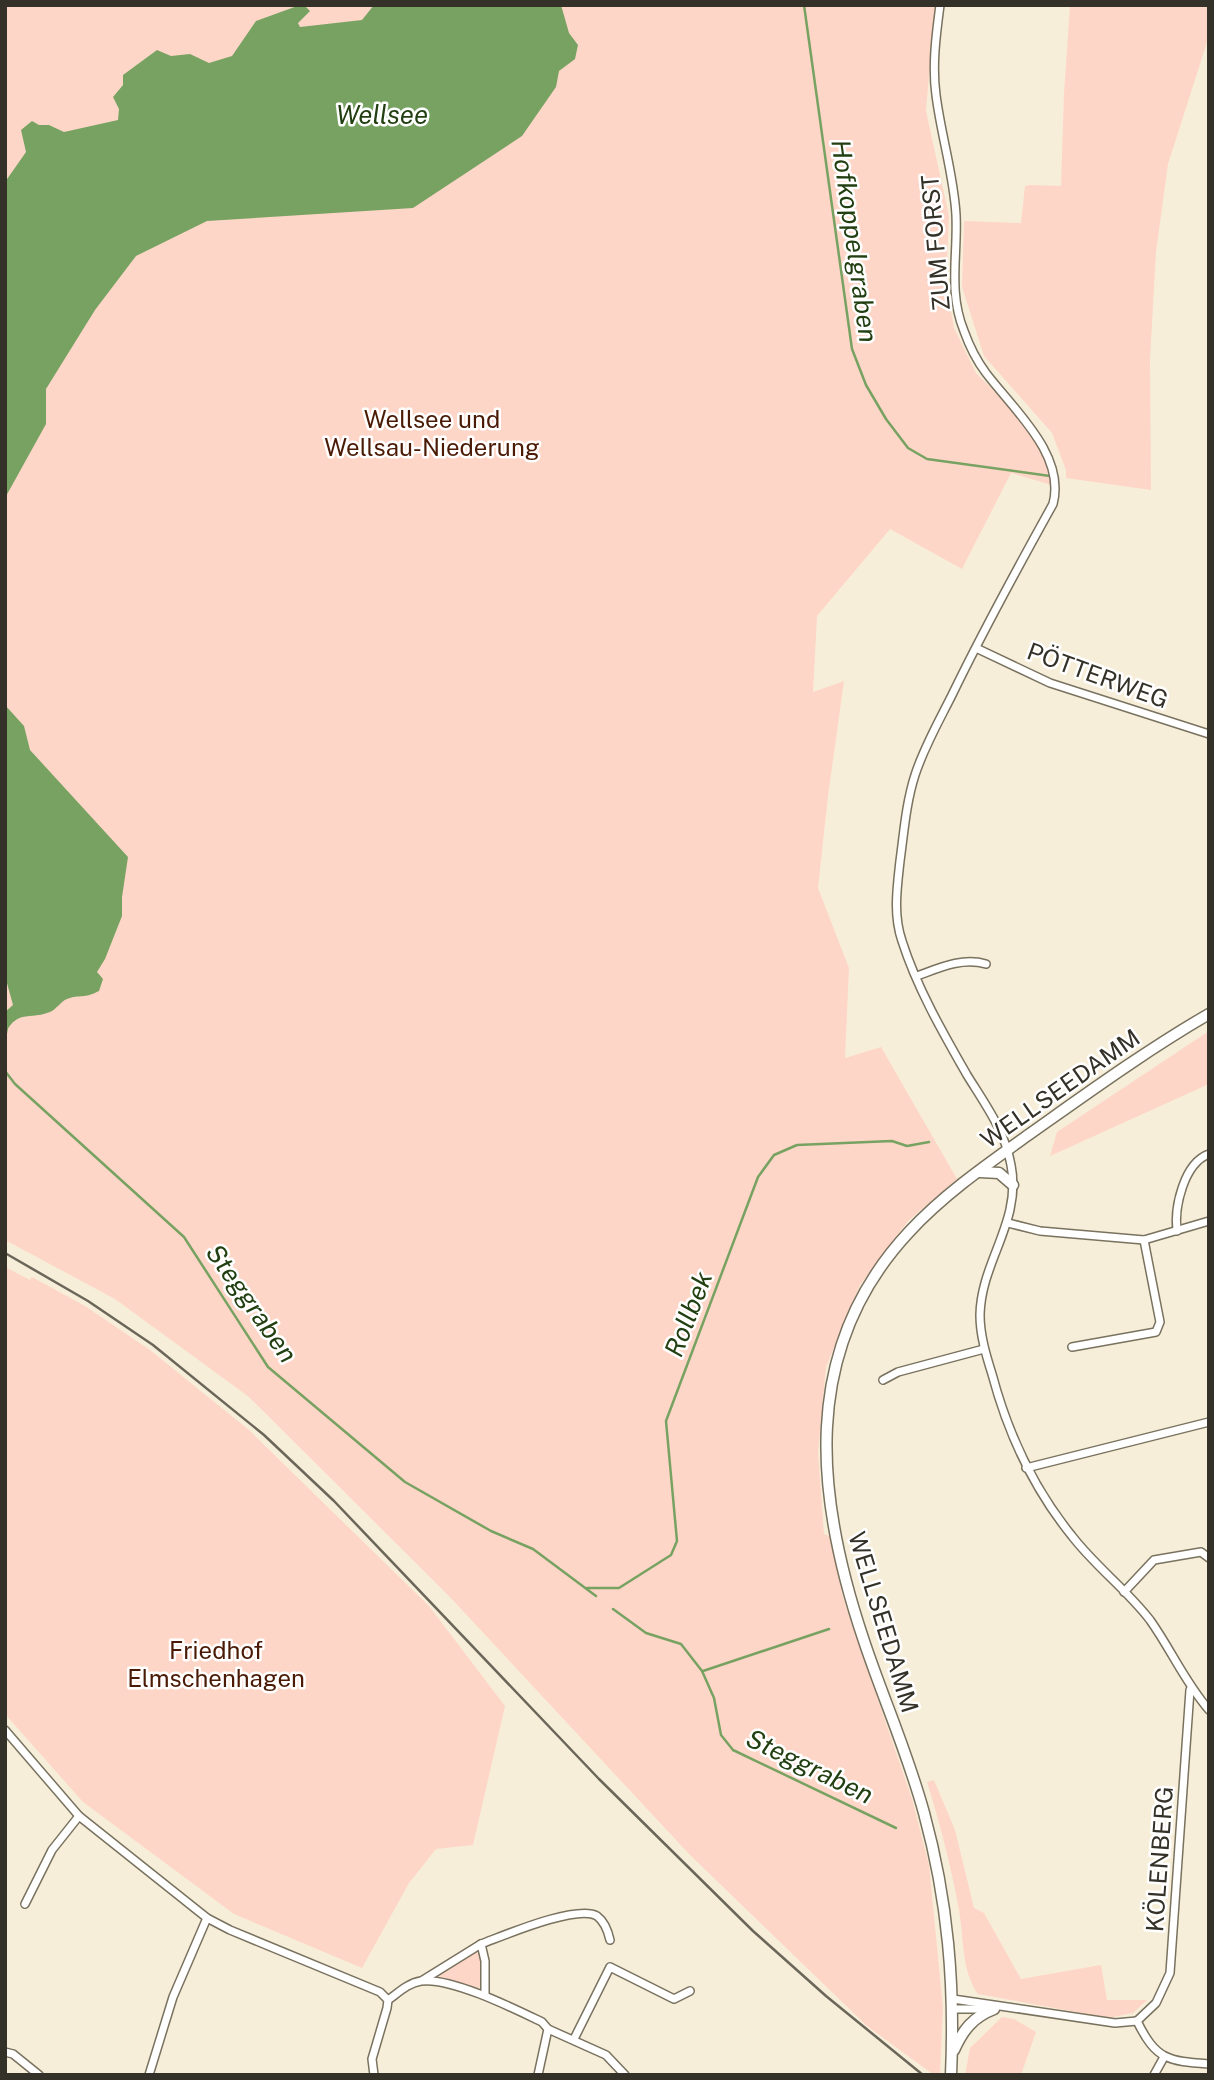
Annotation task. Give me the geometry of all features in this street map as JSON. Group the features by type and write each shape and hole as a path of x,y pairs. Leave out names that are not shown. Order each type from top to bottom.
{"main road":[{"name":"WELLSEEDAMM","path":"951,2075 949,1943 924,1814 848,1592 831,1520 825,1441 833,1373 847,1329 865,1290 906,1235 975,1174 1155,1047 1209,1014"},
{"path":"975,1174 989,1171 999,1173 1013,1185"},
{"path":"951,2057 969,2025 979,2015 997,2008"}],"street":[{"name":"ZUM FORST","path":"940,5 935,66 938,107 956,215 953,285 963,329 984,370 1047,454 1054,470 1056,492 1053,504 976,648"},
{"name":"PÖTTERWEG","path":"976,648 1050,683 1209,734"},
{"path":"976,648 923,755 910,792 897,890 896,919 902,942 935,1017 1006,1141 1008,1150 1013,1197 1008,1223 986,1277 981,1298 980,1317 984,1349 998,1398 1026,1468 1047,1502 1072,1537 1154,1627 1190,1689 1209,1710"},
{"path":"917,976 957,963 976,961 986,964"},
{"path":"1177,1231 1176,1219 1186,1175 1197,1160 1209,1154"},
{"path":"1008,1223 1040,1231 1144,1240 1209,1221"},
{"path":"1072,1347 1156,1332 1160,1322 1144,1240"},
{"path":"883,1380 898,1372 984,1349"},
{"path":"1026,1468 1209,1422"},
{"path":"1124,1592 1154,1560 1201,1552 1209,1558"},
{"name":"KÖLENBERG","path":"1137,2021 1156,2003 1170,1973 1190,1689"},
{"path":"5,1730 79,1816 207,1917 230,1930 380,1993 388,2000"},
{"path":"24,1904 52,1850 79,1816"},
{"path":"374,2075 372,2059 388,2000 407,1986 423,1981 481,1944 563,1916 597,1916 608,1930 610,1940"},
{"path":"149,2075 173,1997 207,1917"},
{"path":"481,1944 485,1961 485,1995"},
{"path":"574,2039 610,1967 674,1999 690,1991"},
{"path":"423,1981 447,1984 485,1995 542,2022 548,2029 606,2055 625,2075"},
{"path":"952,2004 1115,2023 1137,2021 1146,2040 1164,2057 1175,2061 1209,2064"},
{"path":"538,2075 548,2029"},
{"path":"5,2052 13,2054 39,2075"},
{"path":"1154,2075 1164,2057"}],"green space":[{"name":"Wellsee und Wellsau-Niederung","path":"5,5 935,5 926,111 949,216 946,283 954,328 976,373 1040,437 1055,486 1011,473 962,569 890,529 817,616 813,692 844,681 818,888 849,968 845,1058 881,1047 957,1179 908,1221 860,1285 826,1367 818,1452 824,1534 829,1536 845,1587 841,1590 846,1607 912,1799 929,1865 943,2008 940,2075 934,2075 867,2026 690,1855 448,1595 249,1397 115,1299 5,1240"},
{"path":"1070,5 1209,5 1209,36 1168,164 1156,252 1150,359 1151,490 1066,478 1066,470 1052,433 984,356 962,287 964,221 1021,223 1025,186 1061,186"},
{"path":"1209,1031 1209,1084 1050,1156 1057,1132"},
{"name":"Friedhof Elmschenhagen","path":"5,1267 30,1280 32,1277 85,1306 150,1350 249,1430 429,1606 505,1706 473,1845 436,1849 409,1883 362,1968 234,1914 83,1802 5,1714"},
{"path":"934,1780 955,1830 974,1908 984,1913 1021,1979 1101,1965 1107,2000 1147,2000 1133,2013 1109,2018 978,1994 966,1964 952,1877 927,1782"},
{"path":"473,1952 481,1953 482,1985 476,1990 439,1980 436,1975"},
{"path":"1002,2017 1014,2019 1036,2032 1021,2075 965,2075 970,2048"}],"water":[{"name":"Wellsee","path":"300,5 310,11 298,23 300,27 362,20 374,5 561,5 569,33 578,45 575,59 559,71 556,87 522,136 413,208 207,221 136,256 95,310 46,389 46,424 5,498 5,182 26,152 21,130 32,121 64,132 118,120 119,109 113,97 123,85 123,75 157,50 171,56 190,54 209,63 232,56 256,21"},
{"path":"5,705 24,726 30,750 128,857 122,916 97,972 103,979 99,991 67,999 50,1012 16,1020 7,1030 5,1012 13,1005 5,976"}],"waterway":[{"name":"Hofkoppelgraben","path":"804,5 852,349 866,385 886,419 908,448 927,459 1050,476"},
{"name":"Steggraben","path":"5,1038 7,1027"},
{"name":"Steggraben","path":"5,1071 15,1084 184,1237 268,1367 405,1482 491,1531 533,1549 596,1596"},
{"name":"Rollbek","path":"587,1588 619,1588 671,1555 677,1541 666,1421 758,1177 774,1155 797,1145 892,1141 907,1146 929,1142"},
{"name":"Steggraben","path":"613,1609 646,1633 681,1644 702,1671 714,1698 721,1735 733,1750 896,1828"},
{"path":"703,1671 829,1629"}],"railway":[{"path":"5,1253 88,1301 153,1345 264,1435 334,1501 599,1779 753,1931 826,1996 923,2075"}]}
